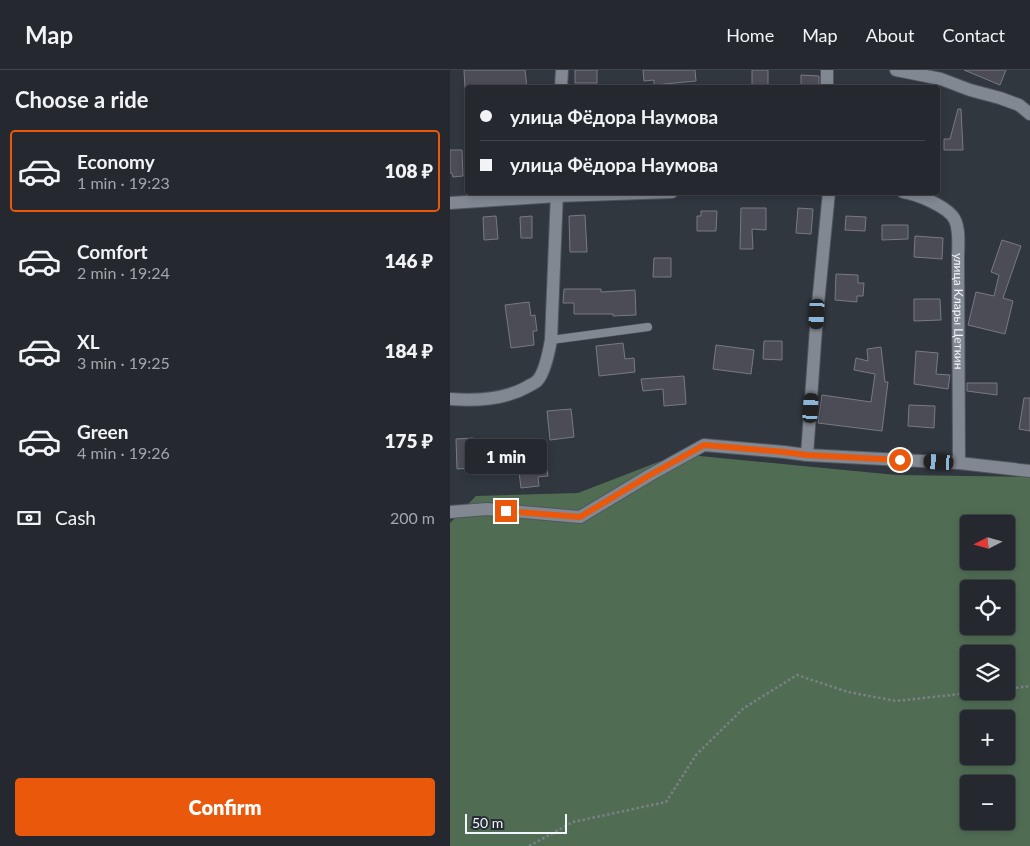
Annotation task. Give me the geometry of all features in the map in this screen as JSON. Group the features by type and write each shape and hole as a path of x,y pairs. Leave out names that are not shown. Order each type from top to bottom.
{"street":[{"path":"561,85 562,70"},
{"path":"827,70 828,85"},
{"path":"896,70 943,74 970,90 1019,105 1030,114"},
{"path":"450,203 545,195"},
{"path":"450,399 497,398 518,392 538,381 546,364 551,340 557,195"},
{"path":"807,455 817,314 829,195"},
{"name":"улица Клары Цеткин","path":"915,195 942,208 954,218 957,229 959,463"},
{"path":"450,512 487,509 580,517 704,445 807,455 959,463 1030,471"}],"lane":[{"path":"551,340 648,328"}],"path":[{"path":"529,846 573,822 666,802 696,754 744,708 797,676 848,692 896,701 960,694"},
{"path":"1015,688 1030,686"}],"green space":[{"path":"679,454 896,475 1030,477 1030,846 450,846 450,523 476,496 578,493"}],"building":[{"path":"464,70 525,70 527,85 465,85 465,88"},
{"path":"575,70 597,70 597,83 575,83"},
{"path":"643,70 695,70 696,81 654,85 654,80 644,81"},
{"path":"752,70 768,70 768,85 752,85"},
{"path":"964,70 1006,70 1000,85"},
{"path":"801,75 819,76 819,85 801,85"},
{"path":"958,109 961,109 963,150 944,150 944,139 950,139"},
{"path":"450,150 462,150 463,176 453,177 452,173 450,173"},
{"path":"741,208 766,208 766,230 752,229 753,249 740,249"},
{"path":"798,208 813,209 811,234 796,233"},
{"path":"701,211 717,211 716,231 697,231 697,216 701,216"},
{"path":"585,215 587,252 570,252 569,216"},
{"path":"496,216 498,239 484,240 483,217"},
{"path":"532,216 532,238 521,238 520,217"},
{"path":"846,216 866,217 865,231 845,230"},
{"path":"882,225 908,225 908,239 882,240"},
{"path":"915,236 943,238 942,259 914,257"},
{"path":"1002,240 1021,246 1003,298 1013,301 1005,334 968,325 976,292 994,296 999,275 991,272"},
{"path":"654,258 671,258 671,277 653,277"},
{"path":"836,274 858,275 858,283 864,283 863,296 857,296 857,302 835,300"},
{"path":"564,289 601,289 601,292 635,290 636,315 574,314 574,303 563,303"},
{"path":"914,299 940,299 941,320 914,321"},
{"path":"529,302 531,316 535,315 537,331 533,331 534,345 511,348 505,305"},
{"path":"764,341 782,341 782,360 763,359"},
{"path":"623,343 625,359 634,358 635,372 599,376 596,346"},
{"path":"716,345 754,350 751,374 713,369"},
{"path":"881,347 885,382 888,382 882,431 818,423 822,395 871,402 875,374 854,370 856,358 868,361 867,349"},
{"path":"916,351 938,353 936,374 950,375 948,389 914,384"},
{"path":"684,376 686,404 664,406 663,389 643,391 641,379"},
{"path":"967,383 997,383 997,395 967,391"},
{"path":"1024,398 1030,398 1030,431 1019,429"},
{"path":"909,405 935,406 934,428 908,426"},
{"path":"571,409 574,437 550,440 547,411"},
{"path":"473,438 474,445 480,444 480,450 495,449 496,472 474,473 473,468 457,469 456,439"},
{"path":"546,461 548,476 538,477 539,486 521,488 518,464"}],"route":[{"path":"506,511 580,517 704,445 807,455 900,460"}]}
